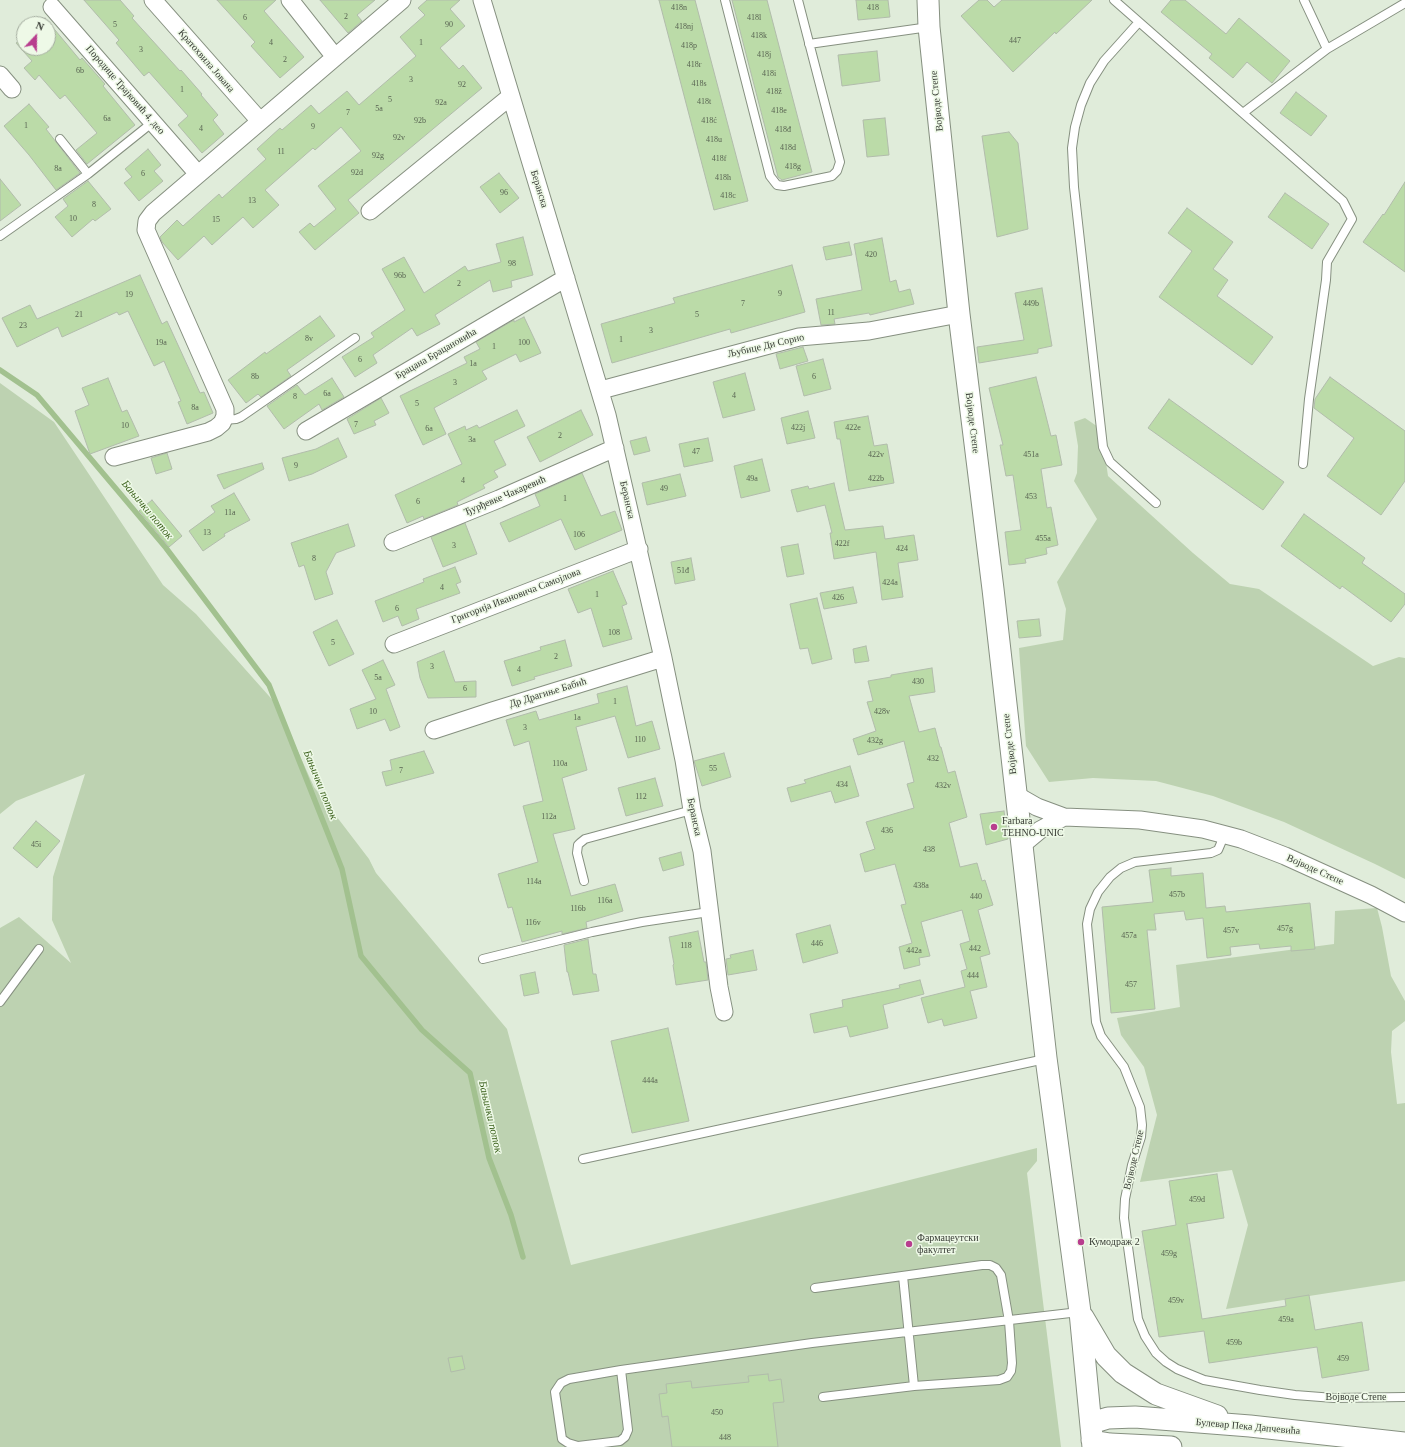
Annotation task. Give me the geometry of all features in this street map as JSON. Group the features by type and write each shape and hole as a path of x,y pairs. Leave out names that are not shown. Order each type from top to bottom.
{"street":[{"name":"Кратохвила Јована","path":"153,0 260,121"},
{"path":"290,0 335,57"},
{"path":"114,457 208,432 216,428 224,418 225,409 146,230 147,221 153,213 198,174 402,0"},
{"name":"Беранска","path":"482,0 601,390 615,448 663,658 684,760 692,810 702,851 709,912 724,1012"},
{"name":"Војводе Степе","path":"928,0 929,27 959,314 990,560 1046,1058 1080,1312 1092,1437"},
{"name":"Породице Трајковић 4. део","path":"52,7 198,174"},
{"path":"0,75 12,88"},
{"path":"370,212 511,96"},
{"name":"Брацана Брацановића","path":"306,431 566,278"},
{"name":"Љубице Ди Сорно","path":"601,390 799,337 869,331 959,314"},
{"name":"Ђурђевке Чакаревић","path":"393,542 499,499 615,448"},
{"name":"Григорија Ивановича Самојлова","path":"394,644 639,549"},
{"name":"Др Драгиње Бабић","path":"434,730 492,710 663,658"},
{"path":"1016,795 1036,807 1064,817"},
{"path":"1022,845 1040,830 1064,817"},
{"name":"Војводе Степе","path":"1064,817 1140,820 1181,825 1222,833 1311,867 1371,895 1405,913"},
{"path":"1080,1312 1106,1356 1123,1373 1139,1384 1168,1399 1250,1426"},
{"name":"Булевар Пека Дапчевића","path":"1092,1437 1098,1421 1108,1418 1134,1417 1250,1426 1405,1443"},
{"path":"1092,1437 1098,1442 1110,1444 1171,1447"},
{"path":"1366,1447 1405,1447"}],"lane":[{"path":"725,0 770,176 777,185 784,186 832,176 837,171 840,162 798,0"},
{"path":"1114,0 1343,201 1352,219 1327,262 1326,280 1309,399 1303,464"},
{"path":"1304,0 1327,49"},
{"path":"1242,113 1327,49 1405,3"},
{"path":"1139,22 1104,61 1090,83 1082,105 1072,148 1074,187 1104,447 1110,462 1156,503"},
{"path":"809,44 929,27"},
{"path":"0,236 88,174 153,122"},
{"path":"60,139 88,174"},
{"path":"224,418 236,419 241,417 355,338"},
{"path":"584,881 577,853 580,842 585,839 692,810"},
{"name":"Војводе Степе","path":"1222,833 1221,843 1218,850 1211,853 1135,862 1121,868 1110,877 1098,892 1090,909 1087,924 1098,1026 1101,1036 1124,1067 1140,1107 1142,1125 1141,1137 1132,1165 1125,1198 1124,1218 1138,1319 1145,1336 1156,1353 1177,1369 1204,1380 1295,1395 1334,1398 1405,1397"},
{"path":"483,959 592,932 642,922 709,912"},
{"path":"0,1002 39,949"},
{"path":"583,1158 1046,1058"},
{"path":"815,1288 990,1265 996,1268 1001,1275 1009,1320 1012,1363 1011,1371 1007,1377 999,1380 914,1386 823,1397"},
{"path":"904,1276 914,1386"},
{"path":"621,1370 628,1430 625,1437 620,1441 578,1446 568,1443 562,1439 555,1392 561,1383 569,1379 621,1370 796,1345 1080,1312"}],"green space":[{"path":"0,383 54,422 163,585 196,614 277,705 314,787 369,859 376,873 507,1029 571,1265 1037,1148 1037,1161 1027,1173 1061,1447 0,1447 0,928 19,917 71,963 52,920 53,877 85,774 16,801 0,814"},
{"path":"1085,418 1101,429 1108,476 1193,553 1230,584 1259,589 1373,666 1399,657 1405,658 1405,879 1284,822 1213,796 1156,781 1093,778 1049,782 1026,746 1019,648 1063,640 1066,609 1057,582 1097,519 1074,481 1077,473 1078,446 1074,422"},
{"path":"1377,908 1391,976 1405,1001 1405,1021 1392,1031 1391,1052 1397,1104 1405,1103 1405,1281 1226,1309 1248,1225 1232,1170 1140,1182 1157,1115 1144,1067 1121,1035 1117,1018 1180,1007 1176,965 1334,944 1335,911"}],"building":[{"path":"84,0 120,0 134,16 132,18 202,94 201,95 218,115 213,120 224,134 202,153 178,125 188,116 149,72 144,76 116,43 119,40"},
{"path":"217,0 276,0 264,11 304,57 280,78 251,46 255,42"},
{"path":"320,0 375,0 357,15 362,21 348,33"},
{"path":"427,0 460,0 450,9 465,26 440,48 459,69 463,65 482,88 348,200 359,213 315,250 299,232 310,223 314,227 336,209 318,186 361,151 341,127 315,150 313,148 265,190 279,205 253,228 243,217 212,245 204,236 178,260 162,242 160,237 177,220 183,226 219,194 222,198 266,159 257,149 280,128 282,130 311,105 319,114 347,91 359,105 416,56 400,37 425,15 418,8"},
{"path":"659,0 695,0 748,201 714,210"},
{"path":"732,0 767,0 812,172 782,180 778,177"},
{"path":"856,0 888,0 890,17 858,20"},
{"path":"979,0 987,0 994,7 1002,0 1092,0 1056,34 1055,32 1013,72 961,16"},
{"path":"1171,0 1185,0 1226,34 1239,18 1290,61 1272,83 1247,62 1233,78 1209,58 1212,54 1161,12"},
{"path":"56,31 80,60 82,58 105,84 103,86 135,125 87,164 76,150 97,133 65,95 60,99 39,75 35,80 24,68 32,61 28,56 56,56"},
{"path":"877,51 880,81 842,86 838,55"},
{"path":"1296,92 1327,116 1311,136 1280,113"},
{"path":"29,104 49,127 46,129 80,173 56,190 4,126"},
{"path":"885,118 889,155 867,157 863,120"},
{"path":"1009,132 1018,143 1028,229 997,237 982,136"},
{"path":"148,149 161,165 154,171 163,181 139,201 124,183 132,177 125,169"},
{"path":"499,173 519,198 500,213 480,187"},
{"path":"0,179 21,205 0,221"},
{"path":"88,181 111,209 95,221 93,219 72,237 55,217 68,206 63,199"},
{"path":"1405,182 1405,272 1363,242 1383,214 1384,215"},
{"path":"1285,193 1329,224 1312,249 1268,217"},
{"path":"1187,208 1233,242 1213,269 1228,280 1217,296 1273,337 1252,365 1159,297 1192,251 1168,233"},
{"path":"523,237 533,275 511,281 512,287 493,292 490,280 435,315 440,324 417,336 412,328 373,355 377,363 355,377 342,357 374,337 371,333 405,310 382,269 404,257 424,293 465,266 468,271 501,262 496,244"},
{"path":"882,238 890,282 896,280 899,292 910,289 914,304 870,315 869,313 834,319 835,324 821,325 816,299 862,290 854,244"},
{"path":"849,242 852,255 826,260 823,247"},
{"path":"792,265 805,312 731,333 730,329 612,363 601,324 675,303 673,298"},
{"path":"140,275 162,324 167,321 200,393 204,392 213,413 187,424 178,402 181,401 164,361 154,366 128,311 119,315 117,312 62,337 58,327 17,347 2,318 30,305 37,319"},
{"path":"1042,288 1052,346 1038,349 1038,353 979,363 977,347 1024,340 1015,293"},
{"path":"320,316 335,336 287,370 291,376 261,397 258,394 246,403 228,380 265,352 266,354"},
{"path":"524,317 541,353 520,362 516,354 482,371 487,379 434,408 446,434 423,445 400,396 467,363 464,357 480,349 476,342 514,320 514,322"},
{"path":"803,347 808,361 780,369 776,354"},
{"path":"823,359 831,389 804,396 796,366"},
{"path":"745,373 755,410 723,418 713,382"},
{"path":"1036,377 1051,436 1056,435 1062,465 1041,469 1047,508 1051,507 1058,545 1046,548 1047,554 1025,559 1026,563 1009,565 1005,532 1021,530 1013,475 1006,476 1000,445 1003,445 989,388"},
{"path":"1330,377 1405,431 1405,481 1381,515 1327,476 1354,438 1314,408 1315,399"},
{"path":"108,378 122,412 127,410 139,436 90,454 75,411 89,405 82,388"},
{"path":"332,378 344,397 322,410 319,404 284,429 267,406 297,385 305,395"},
{"path":"381,398 389,413 374,421 376,425 354,434 347,419"},
{"path":"1169,399 1284,482 1263,510 1148,428"},
{"path":"517,410 525,426 494,441 506,465 494,471 498,477 483,485 485,488 457,502 458,505 424,519 423,516 407,523 395,495 462,464 448,434 465,426 466,430 477,425 479,428"},
{"path":"581,410 593,435 540,462 527,437"},
{"path":"808,411 815,438 787,444 781,418"},
{"path":"868,416 874,446 887,444 894,483 849,491 840,439 837,439 834,422"},
{"path":"646,437 650,451 634,455 630,441"},
{"path":"338,438 347,457 312,474 289,481 282,458 316,449"},
{"path":"708,438 713,461 684,467 679,444"},
{"path":"167,453 172,469 156,474 151,458"},
{"path":"762,459 770,491 741,498 734,466"},
{"path":"262,463 264,469 224,489 217,475"},
{"path":"582,473 601,516 615,511 622,530 575,550 561,519 509,542 500,523 540,506 535,494"},
{"path":"680,474 686,496 647,505 642,483"},
{"path":"834,483 845,530 883,526 885,539 914,535 918,560 898,563 903,597 882,600 876,552 834,559 830,533 832,533 825,505 797,512 791,490 808,486 809,489"},
{"path":"234,493 250,520 224,534 225,536 203,551 189,531 215,512 211,506"},
{"path":"152,500 182,536 169,547 139,511"},
{"path":"1304,514 1365,558 1362,563 1405,594 1405,604 1391,622 1342,586 1340,589 1281,546"},
{"path":"465,523 477,554 443,567 431,537"},
{"path":"348,524 355,546 336,553 326,572 333,594 315,600 304,565 299,567 291,543"},
{"path":"798,544 804,574 787,577 781,547"},
{"path":"691,558 695,580 675,584 671,562"},
{"path":"455,567 461,582 456,584 460,593 416,609 419,619 402,626 398,616 383,622 375,601 424,582 423,579"},
{"path":"613,571 627,604 622,606 632,639 603,647 591,608 578,613 568,589"},
{"path":"853,587 857,603 824,609 820,593"},
{"path":"817,598 832,659 812,664 808,648 800,649 790,604"},
{"path":"1039,619 1041,636 1019,638 1017,621"},
{"path":"337,620 354,654 329,666 313,632"},
{"path":"565,640 572,666 534,677 535,679 512,686 504,661 541,650 540,647"},
{"path":"866,646 869,661 855,663 853,649"},
{"path":"444,651 455,682 476,681 476,697 428,698 420,678 417,662"},
{"path":"383,660 395,685 386,689 400,727 390,731 385,719 357,729 350,709 376,699 362,670"},
{"path":"932,668 935,692 909,696 919,732 935,728 948,773 955,771 967,817 949,823 960,867 977,863 982,881 985,880 993,905 978,910 990,954 980,957 987,987 970,991 977,1018 944,1026 942,1019 928,1023 921,998 965,987 961,971 967,969 960,944 970,941 962,910 921,922 930,956 919,958 920,965 904,969 899,947 912,943 901,905 906,904 895,864 865,872 860,854 875,849 866,822 914,808 907,784 914,782 904,741 858,755 853,739 876,731 867,702 873,701 868,681 891,677 891,675"},
{"path":"627,686 636,726 652,721 660,749 628,758 615,716 576,727 587,770 562,778 575,829 553,834 571,896 615,884 623,911 586,922 587,928 562,934 562,931 522,942 512,907 508,908 498,874 538,862 523,806 543,801 529,741 514,746 506,720 536,711 539,720 599,703 597,694"},
{"path":"424,751 434,773 386,786 382,772 392,770 390,760"},
{"path":"724,753 731,777 702,786 694,761"},
{"path":"850,766 859,796 835,803 831,791 791,802 787,788 806,783 804,780"},
{"path":"655,778 663,806 626,816 618,788"},
{"name":"Farbara TEHNO-UNIC","path":"1004,811 1008,839 986,845 980,814"},
{"path":"36,821 60,841 37,868 13,848"},
{"path":"681,852 684,865 663,871 659,858"},
{"path":"1171,868 1171,876 1203,873 1206,908 1225,906 1226,912 1310,903 1315,949 1291,951 1291,946 1260,949 1259,944 1230,947 1231,955 1207,958 1203,918 1186,920 1184,911 1154,914 1156,930 1147,930 1155,1009 1111,1013 1102,907 1153,902 1149,870"},
{"path":"830,925 838,953 803,963 796,934"},
{"path":"698,931 704,962 706,962 708,980 676,985 669,937"},
{"path":"588,939 593,974 596,974 599,991 573,995 567,972 564,945"},
{"path":"753,950 757,970 728,975 726,959 731,958 730,955"},
{"path":"535,972 539,993 524,996 520,975"},
{"path":"920,980 924,994 883,1005 888,1028 850,1037 847,1026 814,1033 810,1014 843,1007 842,1000 900,988 899,985"},
{"path":"668,1028 689,1121 632,1133 611,1041"},
{"path":"1217,1174 1224,1218 1186,1224 1202,1319 1286,1306 1285,1299 1309,1295 1315,1330 1362,1322 1369,1370 1322,1378 1317,1347 1209,1363 1204,1331 1159,1337 1142,1231 1176,1225 1169,1181"},
{"path":"462,1356 465,1369 451,1372 448,1358"},
{"path":"768,1374 769,1381 781,1379 784,1402 773,1403 778,1447 672,1447 668,1416 662,1417 659,1394 667,1393 666,1384 691,1381 692,1388 749,1382 748,1376"}],"waterway":[{"name":"Бањички поток","path":"0,370 37,395 166,548 269,685 342,869 361,956 422,1030 470,1073 489,1158 511,1215 523,1257"}],"place":[{"name":"Farbara TEHNO-UNIC","path":"994,827"},
{"name":"Кумодраж 2","path":"1081,1242"},
{"name":"Фармацеутски факултет","path":"909,1244"}]}
